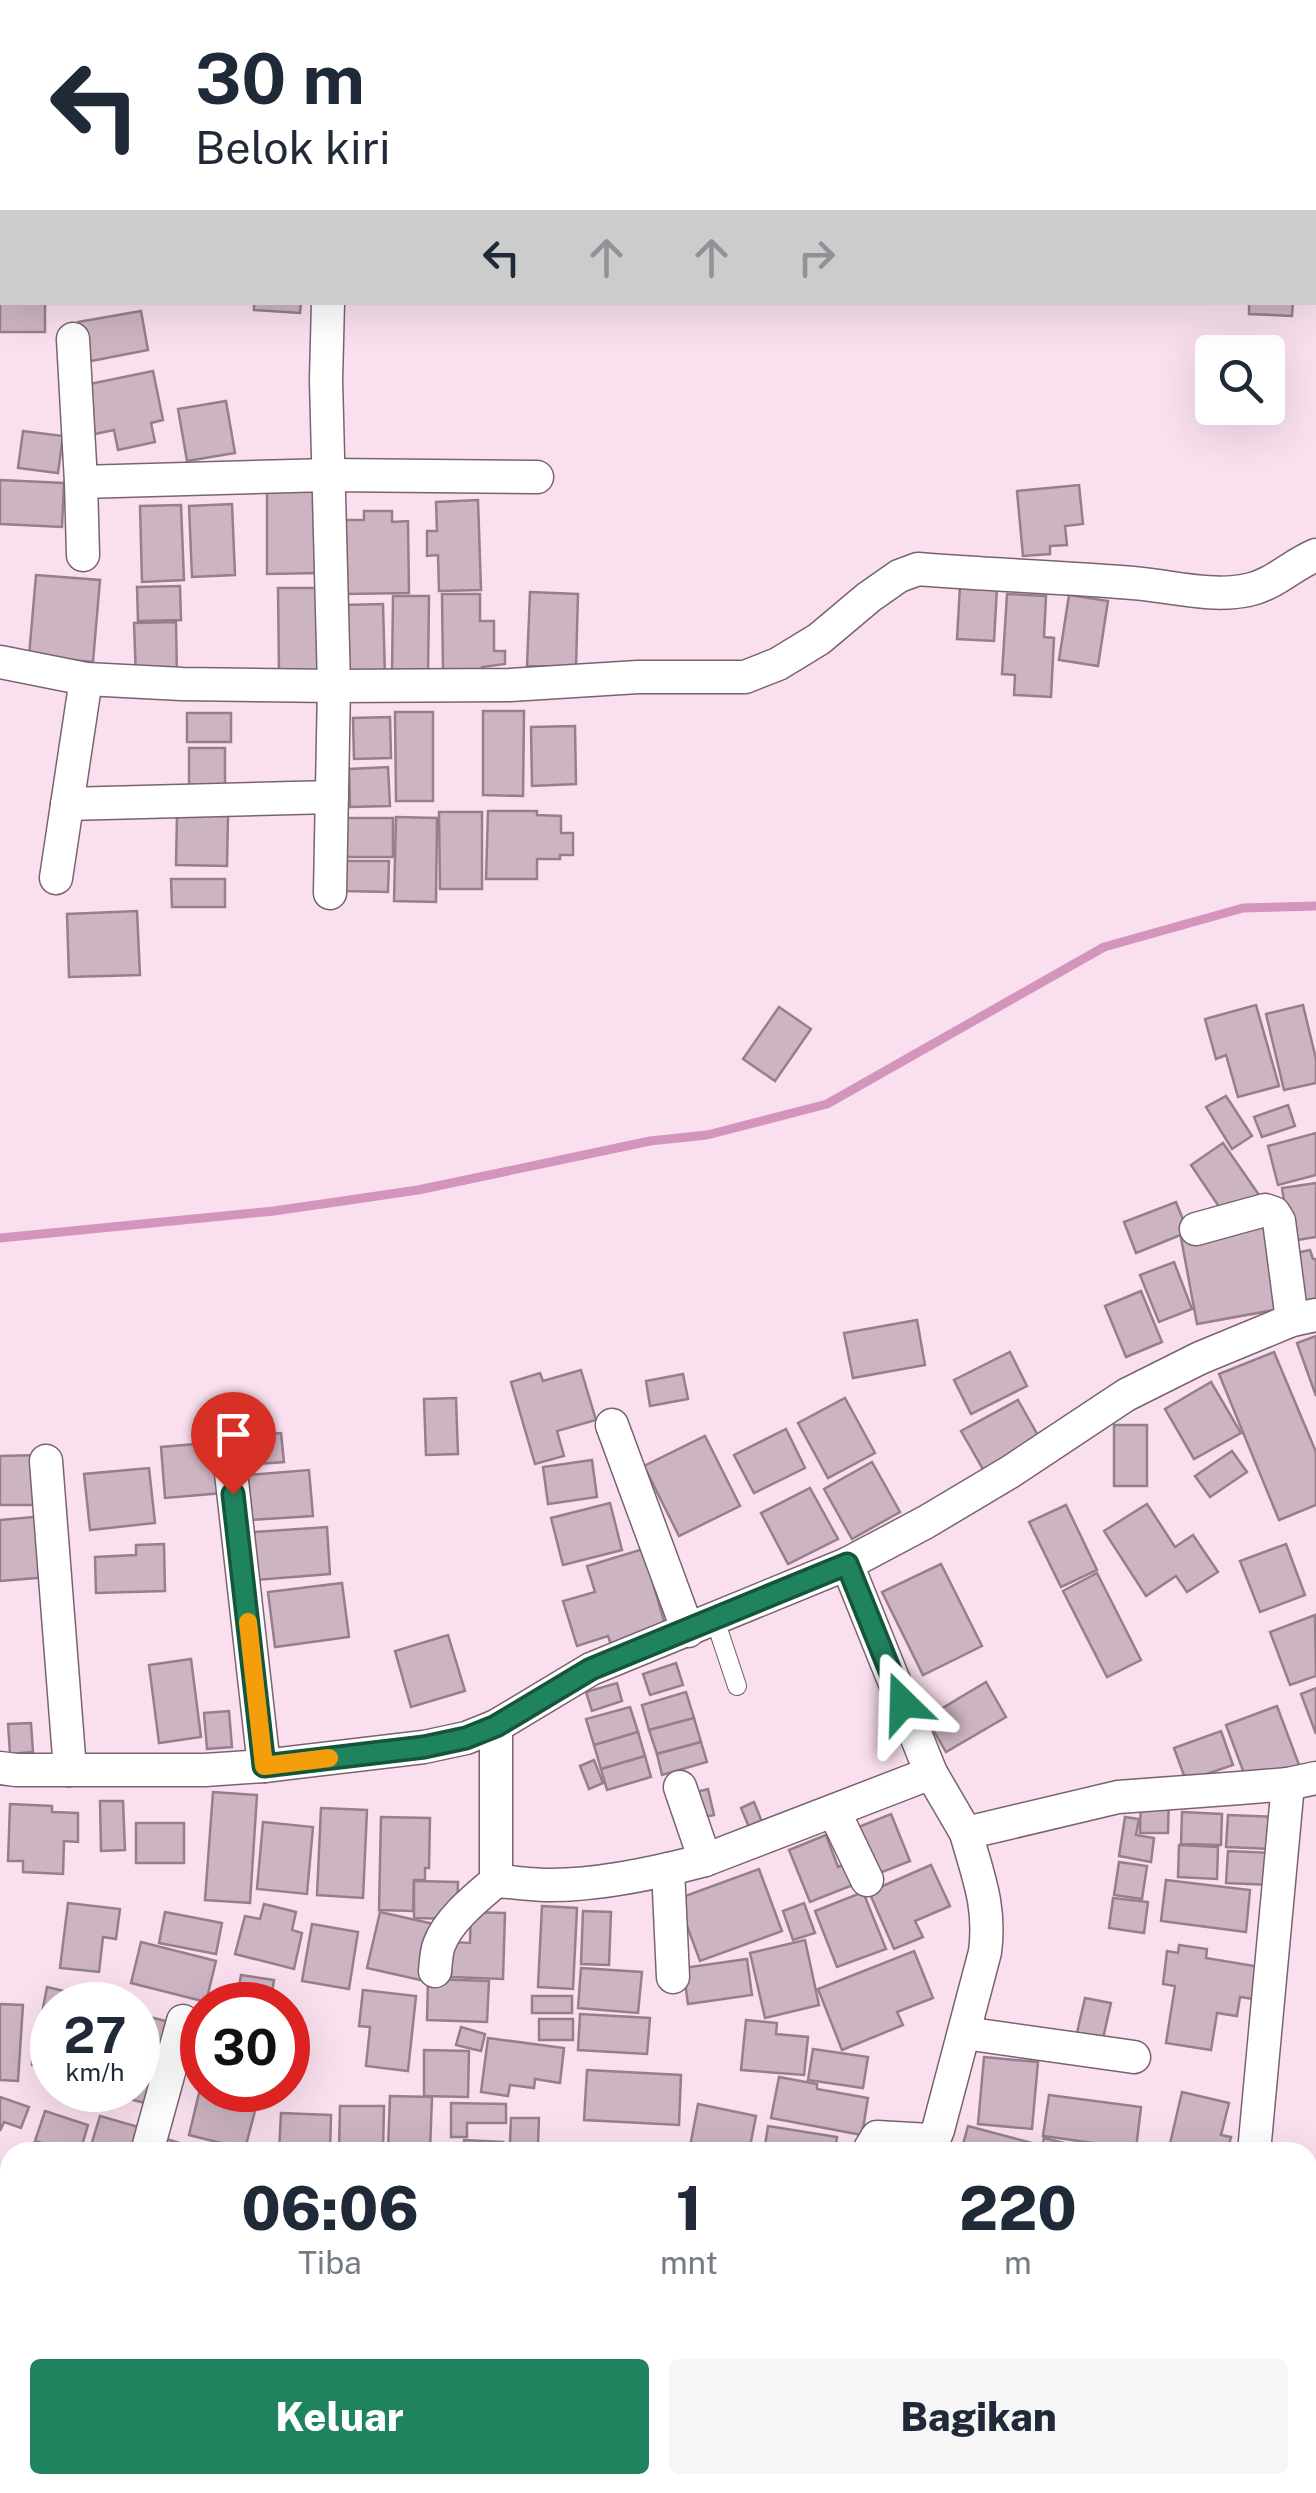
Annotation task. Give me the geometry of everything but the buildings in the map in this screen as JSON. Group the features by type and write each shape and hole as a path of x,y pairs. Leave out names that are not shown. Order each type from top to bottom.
{"street":[{"path":"328,305 326,380 334,686 330,893"},
{"path":"73,340 83,555"},
{"path":"82,482 328,475 537,478"},
{"path":"0,662 86,680 334,686 745,677 778,664 819,639 869,597 899,576 918,569 1224,592 1260,586 1316,555"},
{"path":"56,878 86,680"},
{"path":"67,804 332,797"},
{"path":"0,1768 205,1770 264,1766 424,1747 466,1738 496,1726 591,1669 847,1564 1010,1472 1126,1395 1200,1358 1304,1318 1274,1212 1265,1210 1196,1229"},
{"path":"612,1425 701,1625"},
{"path":"229,1455 264,1766"},
{"path":"46,1462 70,1770"},
{"path":"847,1564 931,1772 966,1833 986,1904 988,1930 934,2137 920,2141 877,2137 873,2142"},
{"path":"496,1726 496,1881"},
{"path":"435,1971 439,1944 475,1899 496,1881 584,1883 705,1860 931,1772"},
{"path":"966,1833 1118,1797 1302,1781 1255,2142"},
{"path":"680,1788 705,1860"},
{"path":"834,1811 866,1880"},
{"path":"668,1869 673,1976"},
{"path":"150,2142 180,2032"},
{"path":"964,2033 1134,2058"}],"lane":[{"path":"701,1625 737,1686"}],"waterway":[{"path":"0,1238 274,1211 418,1190 650,1141 707,1135 827,1104 1104,947 1243,908 1316,906"}],"slow traffic":[{"path":"248,1622 264,1766 329,1758"}],"route":[{"path":"233,1494 264,1766 424,1747 466,1738 496,1726 591,1669 847,1564 903,1703"}]}
